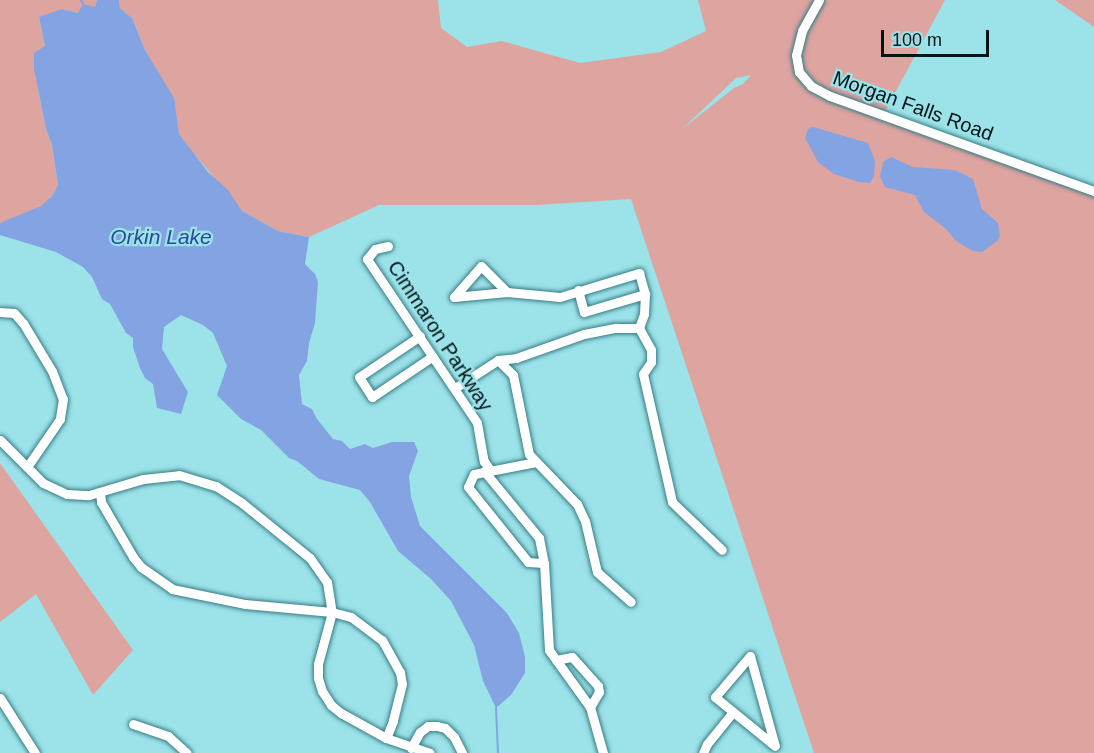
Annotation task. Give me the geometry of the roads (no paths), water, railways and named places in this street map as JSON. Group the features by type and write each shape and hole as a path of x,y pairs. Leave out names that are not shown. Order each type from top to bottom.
{"street":[{"name":"Morgan Falls Road","path":"819,0 802,31 796,56 799,72 811,86 830,96 1094,191"},
{"name":"Cimmaron Parkway","path":"388,246 375,249 368,259 477,423 487,471"},
{"path":"507,292 481,266 454,297 507,292 560,297 639,273 645,294 644,314 639,328 651,350 651,362 644,374 672,502 722,550"},
{"path":"578,291 584,312 645,294"},
{"path":"0,312 14,314 23,323 52,371 63,399 60,419 27,467"},
{"path":"455,388 498,360 516,357 584,334 616,328 639,328"},
{"path":"420,336 359,377 372,397 433,356"},
{"path":"498,360 513,375 529,454 546,469 577,504 585,521 597,572 631,602"},
{"path":"0,440 42,483 59,492 81,495 100,492 142,479 178,475 216,486 310,558 327,582 332,612 318,664 322,691 340,713 386,738 430,753"},
{"path":"536,462 474,474 468,487 528,562 544,563"},
{"path":"487,471 539,538 544,563 549,650 590,707 603,753"},
{"path":"100,492 101,502 141,567 172,589 245,604 332,612 351,617 382,640 400,672 401,694 386,738"},
{"path":"750,656 775,746 733,712 715,697 750,656"},
{"path":"556,660 572,657 598,686 599,692 590,707"},
{"path":"0,698 35,753"},
{"path":"703,753 706,744 733,712"},
{"path":"133,724 168,736 187,753"},
{"path":"411,748 420,732 428,726 437,726 454,737 462,753"}],"water":[{"name":"Orkin Lake","path":"97,0 119,0 120,8 132,18 145,50 174,98 179,134 208,172 228,190 242,211 278,231 309,237 305,264 315,274 318,282 315,323 307,361 299,375 302,404 312,409 333,439 342,441 350,449 365,444 373,448 392,442 414,442 418,451 409,476 411,497 420,526 507,613 519,633 525,657 525,673 511,695 496,708 483,681 474,645 451,601 431,579 398,551 370,502 360,490 319,479 297,461 289,458 261,430 241,419 217,395 227,366 213,333 203,325 181,315 164,327 162,349 188,392 181,414 157,408 153,384 145,378 140,368 133,347 133,338 126,333 110,304 102,299 92,277 83,267 56,252 0,235 0,223 41,206 52,196 58,185 52,145 46,129 34,69 34,53 45,46 39,17 62,9 78,13 83,4 95,7"},
{"path":"813,127 868,143 875,161 874,176 870,183 834,174 818,162 805,138 808,129"},
{"path":"891,157 913,167 955,170 973,179 982,209 998,223 1000,236 997,241 982,252 973,251 956,241 946,229 924,212 915,195 885,187 880,176 883,162"}],"waterway":[{"path":"81,0 83,4"},
{"path":"496,708 498,753"}]}
